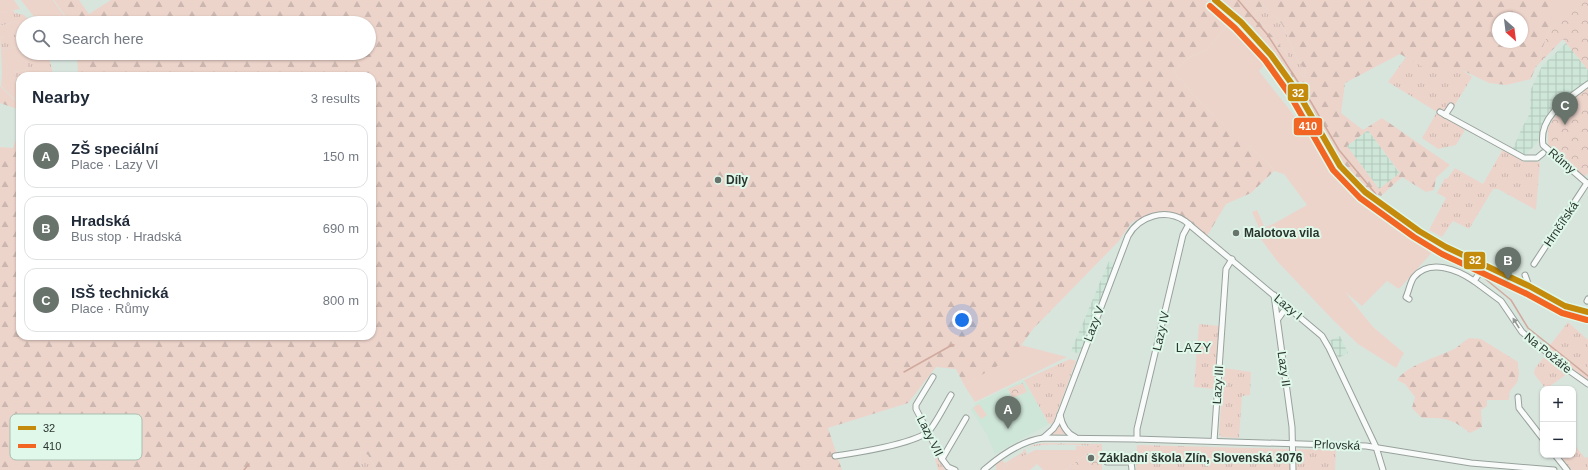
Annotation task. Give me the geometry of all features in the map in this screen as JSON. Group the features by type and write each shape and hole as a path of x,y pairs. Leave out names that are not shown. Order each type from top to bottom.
{"street":[{"path":"1215,0 1241,22 1271,56 1297,91 1340,166 1365,192 1479,274 1529,286 1565,306 1588,312"},
{"name":"Růmy","path":"1587,184 1543,145 1542,138 1547,121 1555,110 1588,84"},
{"path":"1446,115 1451,106"},
{"path":"1440,112 1524,158 1537,158 1543,154"},
{"name":"Hrnčířská","path":"1534,264 1587,184"},
{"name":"Lazy I","path":"1152,216 1172,215 1179,217 1317,330 1326,342 1376,447 1383,470"},
{"name":"Lazy V","path":"1043,438 1053,429 1060,414 1128,236 1137,225 1152,216"},
{"name":"Lazy IV","path":"1137,439 1138,429 1183,236 1189,224"},
{"name":"Lazy III","path":"1214,441 1226,269 1232,259"},
{"name":"Na Požáře","path":"1409,300 1406,297 1415,277 1432,268 1441,267 1479,274 1501,301 1522,332 1570,372 1588,384"},
{"path":"1525,275 1529,286"},
{"name":"Lazy II","path":"1274,295 1291,414 1293,470"},
{"path":"1278,321 1279,316 1283,312 1292,311"},
{"name":"Lazy VII","path":"933,377 916,406 942,459 948,467 955,470"},
{"path":"835,456 864,452 906,441 929,432 951,395"},
{"path":"1518,397 1519,408 1540,435"},
{"path":"1060,414 1061,421 1066,430 1078,438"},
{"path":"942,459 966,418"},
{"name":"Prlovská","path":"984,470 991,463 1029,441 1043,438 1078,438 1293,443 1376,447 1471,463 1554,470"},
{"path":"1557,458 1567,470"},
{"path":"1107,462 1131,462 1132,470"},
{"path":"991,463 994,470"}],"shaded area":[{"path":"1566,43 1588,70 1588,81 1555,106 1548,115 1537,143 1524,156 1513,148 1530,113 1531,89 1542,66"},
{"path":"1368,130 1400,174 1379,189 1347,146"},
{"path":"1109,261 1115,264 1080,354 1071,351"},
{"path":"1340,336 1348,353 1338,358 1329,341"},
{"path":"1024,380 1049,424 995,454 987,435 971,410 976,403"}],"green space":[{"path":"0,0 14,0 20,9 0,13"},
{"path":"21,0 53,0 64,16 34,16"},
{"path":"54,0 79,0 89,14 111,0 1207,0 1232,20 1206,50 1188,58 1173,72 1209,111 1268,163 1274,171 1251,193 1226,204 1207,236 1176,213 1155,213 1132,222 1118,242 1033,329 1013,355 995,368 964,385 956,369 936,367 908,403 828,428 842,470 376,470 368,455 361,451 360,463 363,470 0,470 0,147 13,148 16,140 16,340 376,340 376,72 78,72 77,60 376,60 376,16 65,16"},
{"path":"1222,0 1583,0 1551,26 1531,79 1506,85 1489,83 1462,70 1430,71 1400,54 1345,83 1341,113 1363,130 1382,118 1450,165 1436,178 1434,190 1426,192 1402,177 1381,196 1367,191 1332,149 1307,101 1278,58 1251,25","holes":["1264,5 1282,24 1297,59 1306,71 1304,77 1274,38 1253,14","1368,130 1400,173 1379,189 1347,146"]},
{"path":"1549,0 1583,0 1551,26"},
{"path":"1583,0 1588,0 1588,70 1563,39 1535,68 1551,26"},
{"path":"1264,5 1282,24 1297,59 1306,71 1304,77 1274,38 1253,14"},
{"path":"13,10 15,13 25,16 16,16 16,22 0,26 0,13"},
{"path":"1232,20 1269,60 1259,71 1327,157 1332,160 1351,184 1368,199 1436,248 1399,289 1387,281 1362,306 1345,292 1373,327 1404,353 1396,368 1358,344 1277,261 1255,231 1273,224 1307,205 1284,174 1274,171 1268,163 1209,111 1173,72 1188,58 1206,50"},
{"path":"16,22 16,34 0,38 0,26"},
{"path":"16,33 16,47 1,50 0,38"},
{"path":"16,47 16,60 26,60 28,70 14,72 16,100 1,86 1,50"},
{"path":"1406,57 1430,70 1462,70 1472,77 1447,118 1465,130 1456,145 1438,149 1422,138 1437,112 1388,82"},
{"path":"26,60 50,60 52,70 40,72 16,72 16,84 14,72 28,70"},
{"path":"52,70 52,72 40,72"},
{"path":"0,86 16,101 16,109 0,103"},
{"path":"1588,87 1588,173 1584,177 1548,144 1548,128 1556,114"},
{"path":"1503,149 1524,162 1537,161 1540,163 1536,210 1498,189 1493,189 1469,229 1453,221 1442,237 1429,230 1446,198 1437,193 1445,178 1447,179 1455,168 1483,184"},
{"path":"1257,210 1264,226 1259,228 1252,212"},
{"path":"1568,322 1588,340 1588,381 1547,349"},
{"path":"1199,324 1220,326 1214,389 1194,387"},
{"path":"1469,338 1481,339 1518,362 1519,373 1516,384 1511,389 1509,400 1487,400 1487,406 1481,410 1482,427 1470,433 1458,424 1448,420 1438,418 1422,418 1412,408 1415,397 1405,384 1397,380 1402,374 1416,365 1456,348"},
{"path":"1021,345 1067,357 975,402 964,385 1006,361"},
{"path":"1545,356 1567,374 1550,386 1544,386 1534,374 1535,368"},
{"path":"1070,359 1076,361 1053,423 1049,424 1024,380"},
{"path":"1224,368 1251,372 1250,395 1242,396 1239,438 1221,437 1219,434"},
{"path":"1023,383 1027,392 1012,398 1008,389"},
{"path":"979,404 987,415 981,419 973,408"},
{"path":"1059,424 1067,434 1051,435 1051,434"},
{"path":"926,435 929,436 950,470 938,470 933,451"},
{"path":"1044,443 1102,444 1102,446 1062,444 1041,445 1025,449 1033,445"},
{"path":"1137,445 1291,449 1292,470 1136,470"},
{"path":"1076,446 1097,446 1065,470 1043,470 1037,464 1030,470 1004,470 1003,467 1035,450 1076,450"},
{"name":"Základní škola Zlín, Slovenská 3076","path":"1097,446 1102,446 1102,470 1065,470"},
{"path":"1576,447 1585,458 1588,457 1588,470 1571,470 1562,458 1576,458"},
{"path":"1025,449 1027,454 1003,467 1004,470 996,470 996,463 1002,460 1005,463 1023,452"},
{"path":"1295,449 1336,450 1335,470 1295,470"},
{"path":"361,451 368,455 376,470 363,470 360,463"},
{"path":"1092,457 1094,460 1089,464 1097,470 1087,468 1075,470"}],"waterway":[{"path":"1238,0 1267,34 1311,102 1339,150 1375,193 1378,199"},
{"path":"1382,208 1386,215 1442,253 1463,263 1477,272"},
{"path":"1483,277 1511,300 1528,328 1588,376"},
{"path":"904,372 954,345"},
{"path":"244,470 249,464"}],"transit line":[{"name":"32","path":"1215,0 1241,22 1271,55 1297,91 1340,166 1365,192 1419,231 1446,247 1529,286 1565,306 1588,312"},
{"name":"410","path":"1210,6 1235,28 1265,60 1290,95 1333,170 1360,198 1414,237 1442,254 1525,293 1562,313 1587,320"}],"place":[{"name":"ISŠ technická","path":"1565,125"},
{"name":"Díly","path":"718,180"},
{"name":"Malotova vila","path":"1236,233"},
{"name":"Hradská","path":"1508,280"},
{"name":"ZŠ speciální","path":"1008,429"},
{"name":"Základní škola Zlín, Slovenská 3076","path":"1091,458"}],"district":[{"name":"LAZY","path":"1194,347"}]}
